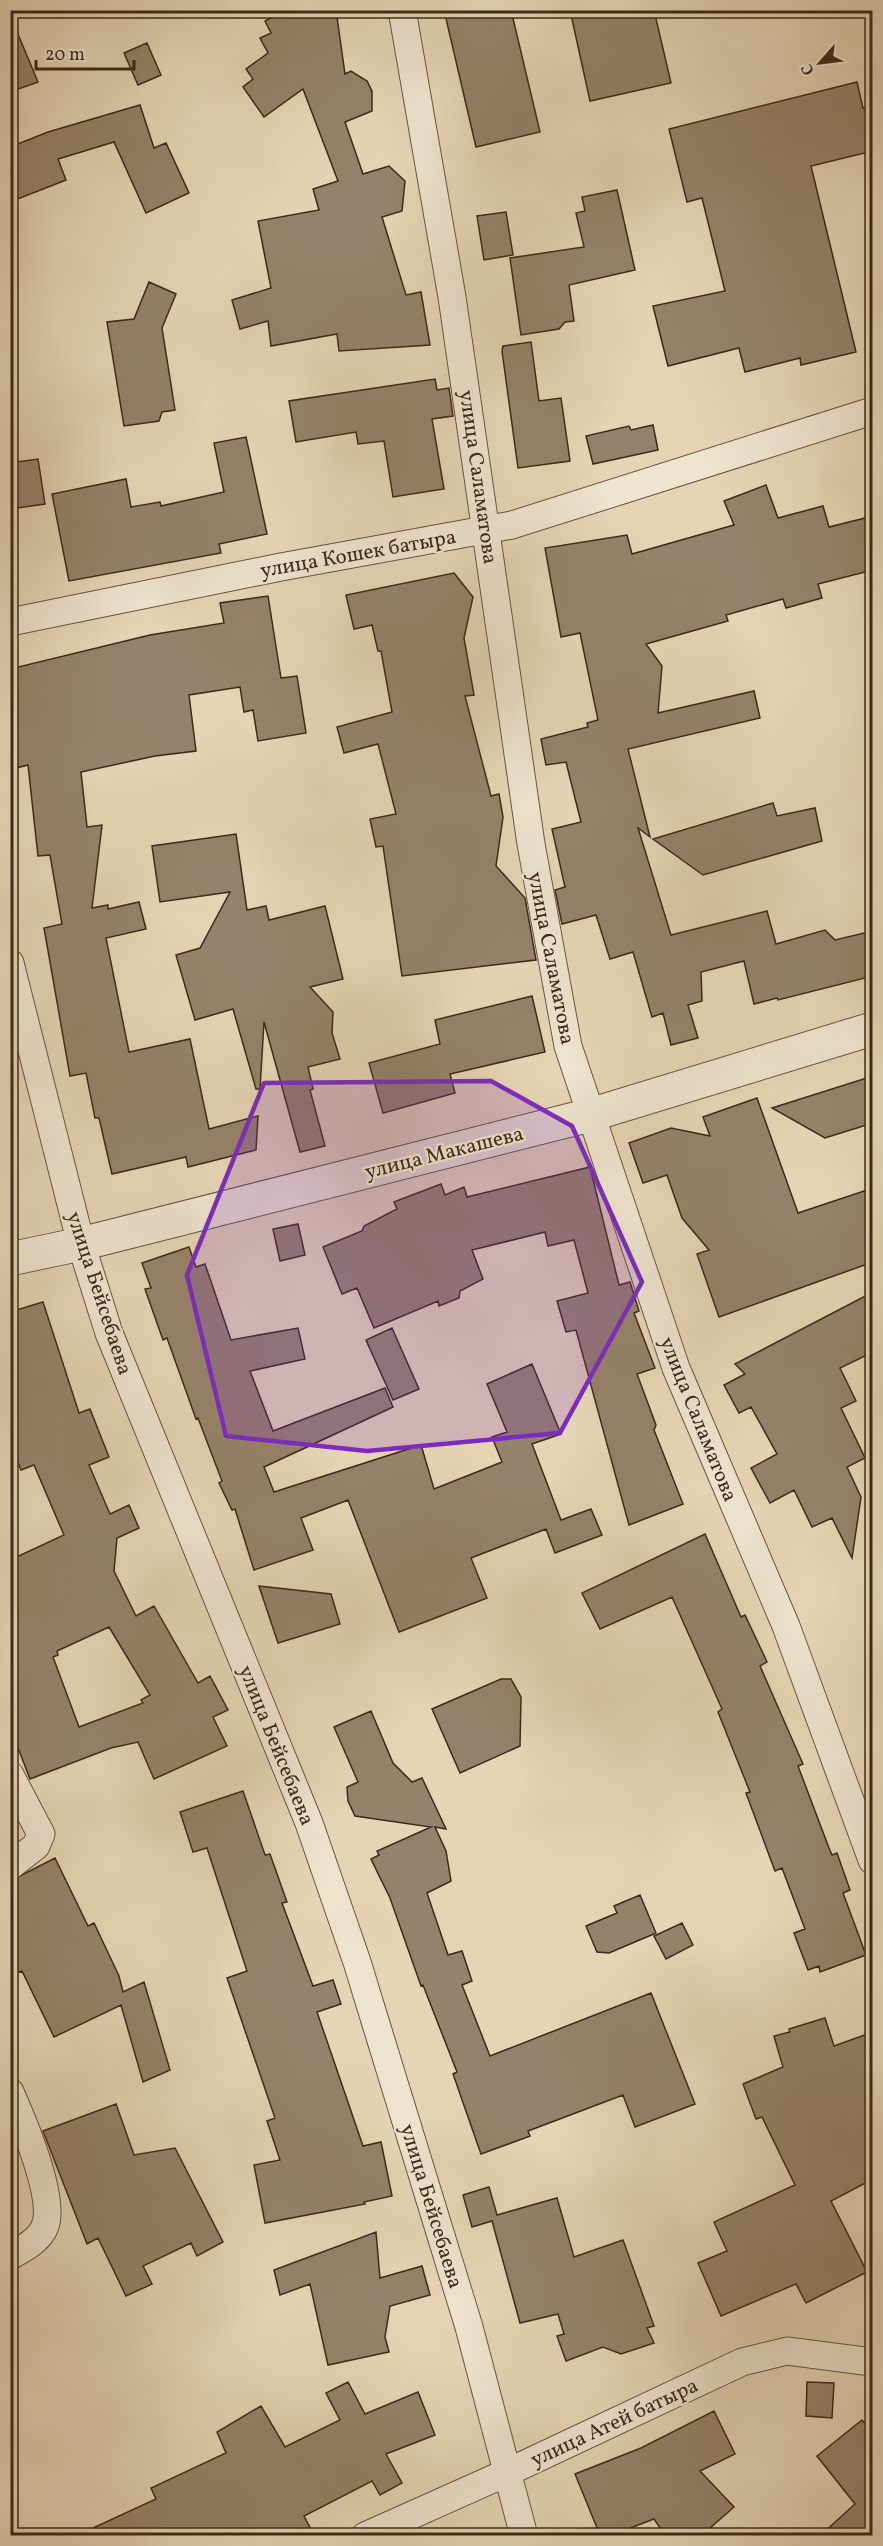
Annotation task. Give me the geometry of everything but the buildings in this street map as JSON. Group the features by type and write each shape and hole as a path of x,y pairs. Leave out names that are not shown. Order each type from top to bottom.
{"street":[{"name":"улица Саламатова","path":"402,10 450,286 488,530 499,626 535,867 568,1046 676,1368 786,1626 873,1860"},
{"name":"улица Кошек батыра","path":"10,622 281,567 488,530 568,508 873,411"},
{"name":"улица Бейсебаева","path":"10,963 81,1244 109,1333 313,1833 357,1962 469,2327 524,2535"},
{"name":"улица Макашева","path":"10,1259 81,1244 590,1115 873,1029"},
{"path":"10,1775 40,1834 36,1846 10,1866"},
{"path":"10,2092 35,2151 47,2208 45,2226 27,2247 10,2256"},
{"name":"улица Атей батыра","path":"365,2535 506,2473 742,2362 787,2350 819,2357 873,2362"}],"highlighted area":[{"path":"491,1081 572,1126 642,1282 560,1433 367,1451 226,1436 187,1275 264,1083"}]}
